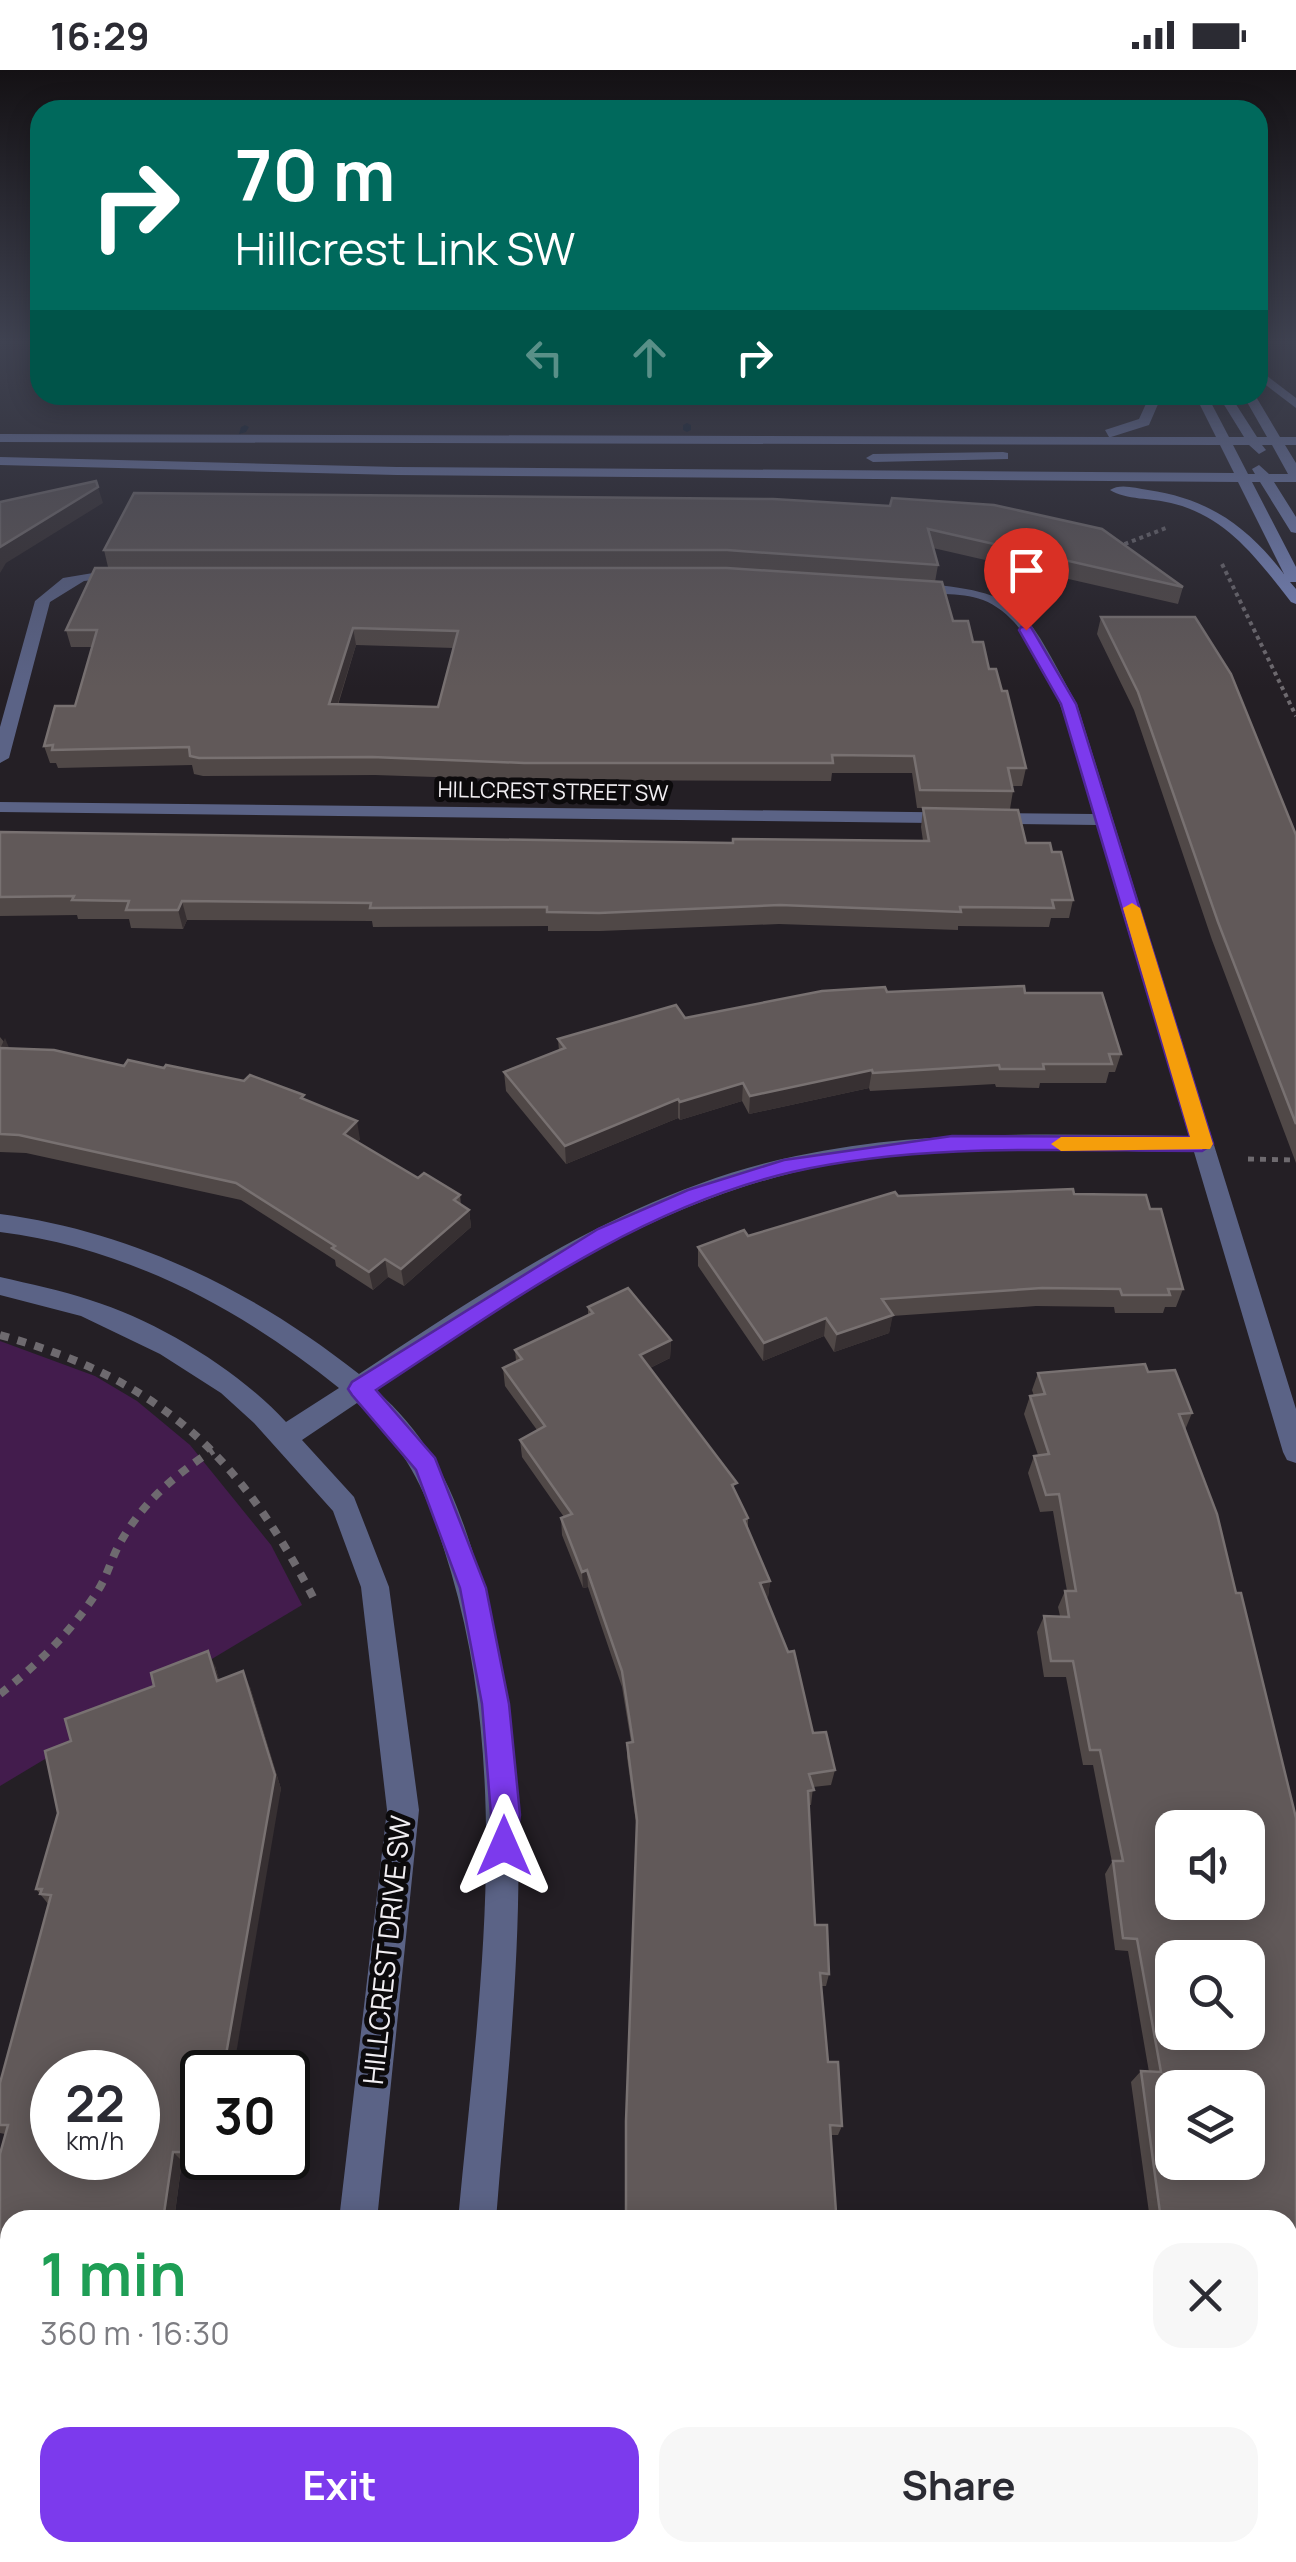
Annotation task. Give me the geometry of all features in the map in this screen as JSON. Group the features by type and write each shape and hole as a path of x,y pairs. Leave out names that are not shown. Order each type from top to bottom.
{"main road":[{"path":"650,473 853,458 955,455"},
{"path":"1234,455 1296,582"},
{"path":"1240,455 1261,473 1296,529"},
{"path":"1270,455 1292,470"},
{"path":"0,461 165,467 988,476 1242,477 1292,470"},
{"path":"0,472 165,467"},
{"path":"1261,473 1292,470"},
{"path":"988,476 1140,492 1192,502 1226,517 1296,599"}],"street":[{"path":"0,758 42,602 53,588 83,576 148,574"},
{"path":"895,586 980,594 1003,604 1014,614 1069,704 1296,1452"},
{"name":"HILLCREST STREET SW","path":"0,807 1106,820"},
{"path":"285,1438 518,1286 606,1234 696,1195 792,1165 952,1144 1202,1144"},
{"path":"0,1223 86,1241 154,1264 225,1296 286,1334 360,1389 427,1465 473,1588 496,1704 506,1815 478,2210"},
{"name":"HILLCREST DRIVE SW","path":"0,1286 87,1308 170,1347 230,1386 285,1438 344,1505 374,1587 403,1810 359,2210"}],"path":[{"path":"1106,552 1176,524"},
{"path":"1220,560 1296,716"},
{"path":"1018,586 1053,572"},
{"path":"1248,1159 1296,1160"},
{"path":"0,1335 120,1379 190,1425 260,1504 313,1598"},
{"path":"0,1694 41,1664 68,1632 97,1592 120,1544 171,1476 213,1450"}],"shaded area":[{"path":"0,1341 95,1376 137,1401 190,1445 271,1545 302,1605 0,1786"}],"building":[{"path":"96,481 98,487 0,547 0,502"},
{"path":"134,493 773,499 890,506 892,498 994,505 1102,529 1183,587 928,529 938,565 727,550 104,550"},
{"path":"95,568 727,568 942,582 953,621 968,621 973,642 983,642 989,669 996,669 1002,691 1007,691 1026,768 1008,768 1013,791 920,790 914,756 832,755 833,763 524,763 372,757 199,758 190,756 189,747 52,750 53,745 44,746 55,706 75,706 97,630 66,630","holes":["353,628 458,631 438,707 329,704"]},
{"path":"1101,617 1195,617 1231,674 1296,835 1296,1124 1218,922 1138,692"},
{"path":"923,808 1018,810 1026,843 1050,843 1052,852 1061,852 1073,900 1052,900 1054,908 960,907 961,912 780,905 599,913 547,912 547,907 370,908 371,903 182,901 178,910 126,910 129,901 72,900 74,896 0,897 0,832 733,843 733,839 929,841"},
{"path":"1024,986 1025,993 1102,993 1121,1054 1109,1054 1112,1064 1043,1064 1044,1069 1000,1069 999,1065 873,1073 872,1070 750,1096 743,1083 680,1102 678,1099 565,1146 504,1072 565,1048 558,1039 676,1005 685,1018 822,991"},
{"path":"0,1048 54,1050 124,1066 128,1060 164,1068 166,1065 244,1081 250,1075 357,1121 344,1134 418,1178 424,1173 460,1195 454,1200 469,1210 401,1269 385,1259 369,1272 236,1183 0,1134"},
{"path":"1073,1189 1074,1194 1146,1195 1150,1209 1161,1209 1183,1289 1168,1289 1170,1295 1122,1295 1120,1289 1042,1288 882,1299 893,1315 837,1334 826,1318 764,1343 698,1247 744,1230 748,1236 895,1192 898,1196"},
{"path":"628,1288 671,1340 640,1355 737,1483 732,1485 770,1581 760,1583 788,1652 794,1651 813,1733 826,1732 835,1770 809,1774 814,1790 808,1791 815,1925 827,1925 829,1974 820,1973 828,2062 838,2062 842,2126 830,2125 836,2210 626,2210 637,1820 627,1743 633,1742 622,1671 587,1570 582,1572 561,1518 572,1514 520,1440 545,1426 503,1368 522,1359 515,1350 593,1313 588,1307"},
{"path":"1145,1364 1148,1372 1175,1370 1192,1413 1179,1414 1217,1514 1236,1593 1241,1593 1296,1818 1296,2210 1160,2210 1156,2180 1265,2180 1265,2070 1161,2070 1157,2050 1265,2050 1265,1940 1155,1940 1155,2039 1137,1939 1123,1938 1113,1861 1123,1861 1100,1750 1090,1750 1073,1661 1051,1661 1044,1616 1069,1617 1065,1591 1076,1591 1059,1494 1046,1495 1034,1456 1049,1454 1030,1396 1045,1394 1038,1373"},
{"path":"208,1651 217,1681 243,1671 275,1775 227,2050 180,2050 180,2152 173,2152 164,2210 0,2210 0,2154 8,2125 0,2125 0,2083 51,1895 40,1894 42,1889 36,1889 58,1813 45,1751 71,1741 65,1719 154,1686 151,1673"},
{"path":"1141,2071 1155,2072 1155,2175"}],"slow traffic":[{"path":"1061,1144 1202,1144 1132,908"}],"route":[{"path":"504,1846 506,1815 496,1704 473,1588 427,1465 360,1389 606,1234 696,1195 792,1165 952,1144 1202,1144 1069,704 1026,630"}]}
